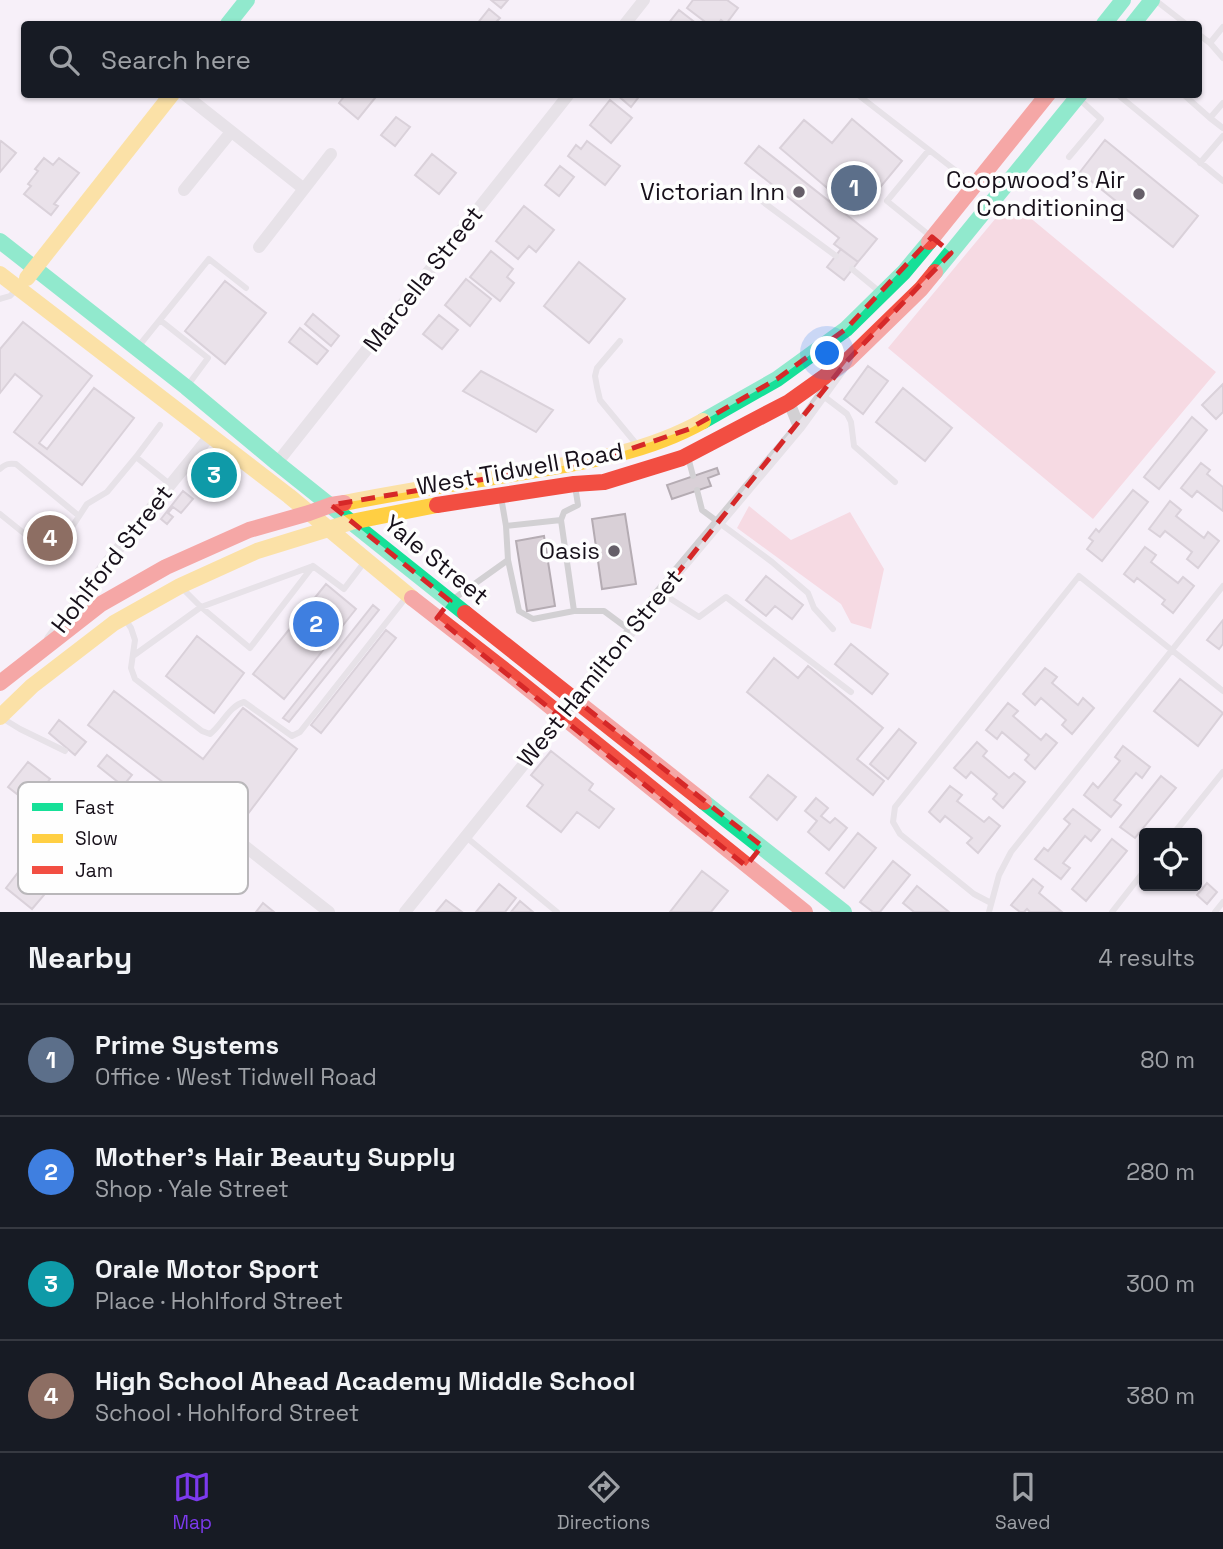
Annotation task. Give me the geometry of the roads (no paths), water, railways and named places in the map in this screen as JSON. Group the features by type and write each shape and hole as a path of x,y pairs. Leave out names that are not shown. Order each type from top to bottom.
{"main road":[{"path":"230,21 247,0"},
{"path":"1106,21 1123,0"},
{"path":"1136,21 1154,0"},
{"path":"18,288 169,98"},
{"name":"West Tidwell Road","path":"0,683 101,604 166,567 249,530 331,505 598,460 640,448 689,429 777,379 846,329 904,272 1045,98"},
{"name":"West Tidwell Road","path":"0,717 32,686 119,620 180,586 257,551 351,522 501,495 604,482 687,455 789,402 848,360 921,289 1077,98"},
{"path":"932,237 951,253"},
{"name":"Yale Street","path":"0,241 187,387 277,463 663,771 844,912"},
{"name":"Yale Street","path":"0,274 289,496 805,912"},
{"path":"777,379 789,402"},
{"path":"573,463 574,484"},
{"path":"437,618 450,601"},
{"path":"101,604 119,620"},
{"path":"747,866 762,846"}],"street":[{"path":"626,0 641,4 627,21"},
{"path":"189,98 304,189"},
{"name":"Marcella Street","path":"277,463 566,98"},
{"path":"184,190 231,132"},
{"path":"259,247 331,153"},
{"name":"West Hamilton Street","path":"405,912 660,592 799,427 848,360"},
{"path":"789,402 799,427"},
{"name":"Hohlford Street","path":"41,650 210,436"},
{"path":"248,849 329,912"}],"lane":[{"path":"1154,0 1182,21"},
{"path":"1210,43 1223,27"},
{"path":"1202,36 1223,58"},
{"path":"862,98 974,185"},
{"path":"1069,157 1101,119 1081,98"},
{"path":"1122,98 1223,180"},
{"path":"1188,98 1223,128"},
{"path":"1210,118 1223,103"},
{"path":"1200,163 1223,136"},
{"path":"929,150 887,201 932,237"},
{"path":"751,193 836,256"},
{"path":"137,349 209,259 246,288"},
{"path":"852,269 881,293"},
{"path":"0,299 10,296 18,288"},
{"path":"160,320 208,358 187,387"},
{"path":"620,341 597,369 597,387 600,400 640,448"},
{"path":"822,395 847,414 851,422 854,446 895,482"},
{"path":"0,514 41,547 54,548 88,504 107,492 160,425"},
{"path":"687,455 693,476"},
{"path":"136,457 171,485"},
{"path":"0,469 9,463 16,464 79,516"},
{"path":"574,484 578,505 564,512 561,520 574,611"},
{"path":"697,491 702,509 772,562 807,593 814,608 833,629"},
{"path":"501,495 508,560 519,611 533,619 574,611 604,611 631,631"},
{"path":"506,526 561,520"},
{"path":"313,566 344,589 366,560"},
{"path":"450,601 508,560"},
{"path":"180,586 250,648 313,566"},
{"path":"133,656 201,607 313,566"},
{"path":"991,904 974,894 900,834 893,822 895,807 1079,576 1223,691"},
{"path":"989,912 999,875 1011,852 1223,586"},
{"path":"660,592 699,617 726,597 851,692"},
{"path":"119,620 131,628 135,640 131,668 135,679 202,731 210,734 216,730 238,704 244,702 292,736 300,733 408,594"},
{"path":"0,717 65,751"},
{"path":"1178,828 1223,772"},
{"path":"465,836 557,912"},
{"path":"1112,912 1139,877"},
{"path":"1215,912 1223,902"}],"place":[{"name":"Prime Systems","path":"854,188"},
{"name":"Victorian Inn","path":"799,192"},
{"name":"Coopwood's Air Conditioning","path":"1139,194"},
{"name":"Orale Motor Sport","path":"214,475"},
{"name":"High School Ahead Academy Middle School","path":"50,538"},
{"name":"Oasis","path":"614,551"},
{"name":"Mother's Hair Beauty Supply","path":"316,624"}]}
